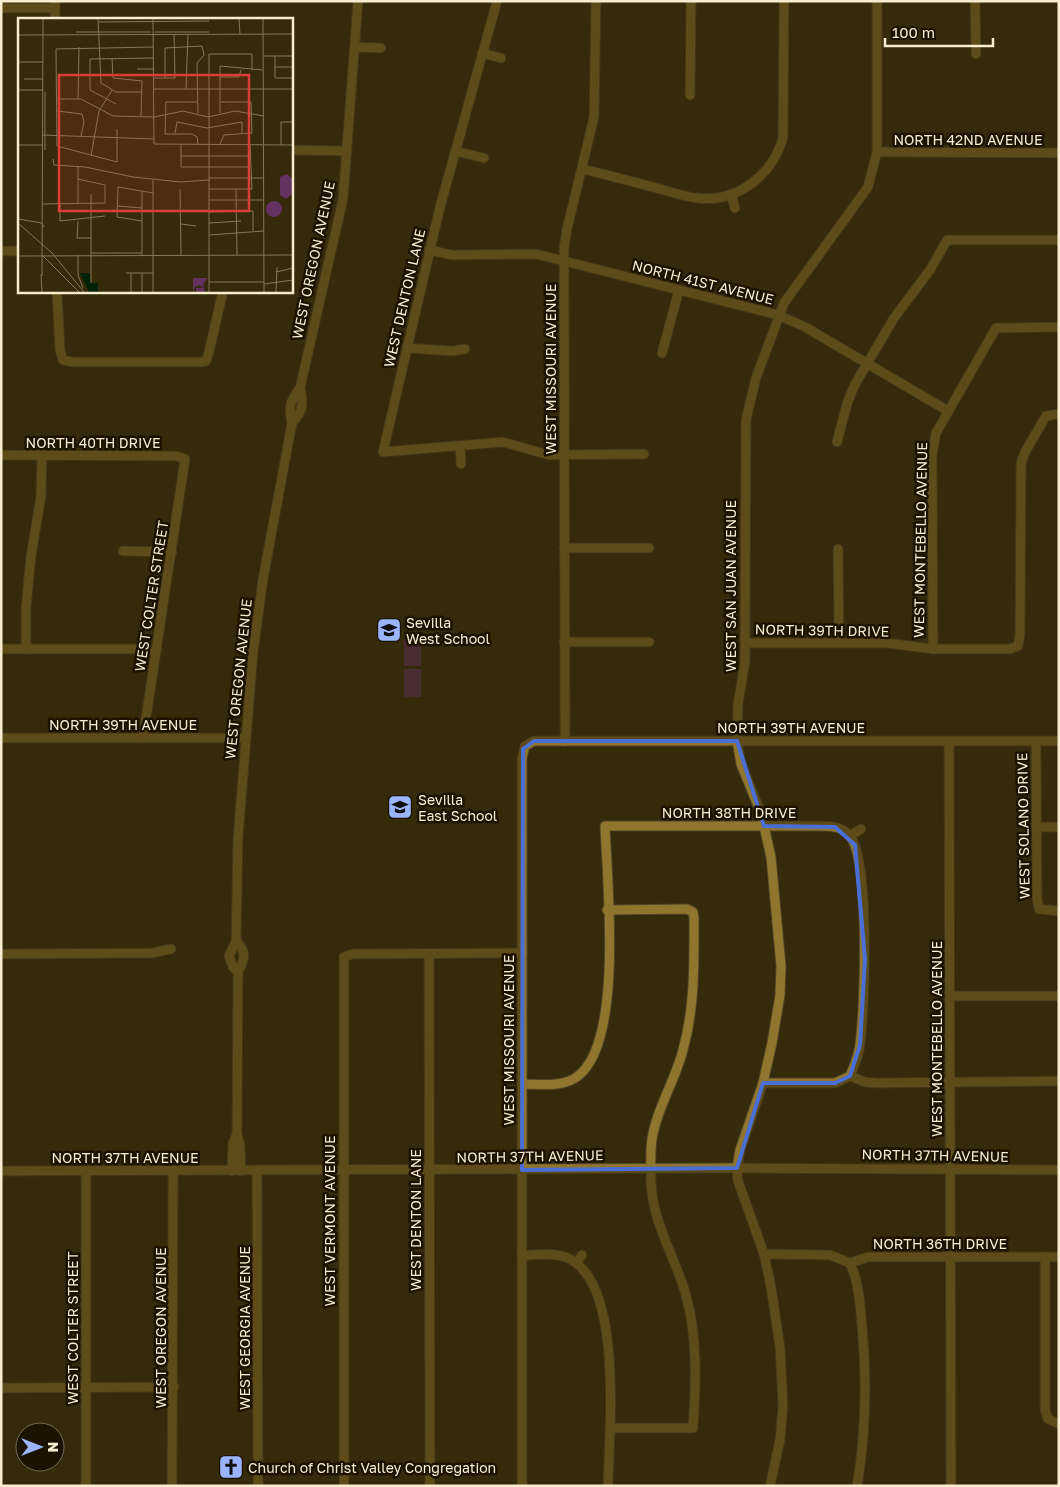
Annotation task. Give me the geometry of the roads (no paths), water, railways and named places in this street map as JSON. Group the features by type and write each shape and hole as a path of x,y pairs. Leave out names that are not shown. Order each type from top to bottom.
{"street":[{"name":"WEST OREGON AVENUE","path":"238,972 233,967 229,956 236,941 238,838 245,738 263,579 292,423 289,410 291,400 300,388 343,199 358,1"},
{"name":"WEST DENTON LANE","path":"460,446 383,452 429,250 496,1"},
{"name":"WEST MISSOURI AVENUE","path":"565,741 564,260 567,229 594,117 596,1"},
{"path":"690,1 690,95"},
{"path":"582,169 696,198 722,197 752,184 772,163 778,154 783,138 784,1"},
{"name":"WEST SAN JUAN AVENUE","path":"770,1486 780,1440 783,1374 777,1322 764,1254 738,1181 737,1168 740,1150 763,1083 780,996 781,966 776,890 764,826 741,764 737,741 738,704 744,670 746,642 746,420 756,378 778,315 799,281 868,187 877,152 877,1"},
{"path":"976,1 976,54"},
{"path":"1,8 55,5 55,18"},
{"path":"355,47 381,48"},
{"path":"482,53 501,58"},
{"path":"292,150 347,151"},
{"path":"455,150 484,158"},
{"name":"NORTH 42ND AVENUE","path":"877,152 1059,153"},
{"path":"731,194 735,208"},
{"path":"838,442 846,404 867,364 894,318 930,270 947,240 1059,240"},
{"name":"NORTH 41ST AVENUE","path":"429,250 452,254 528,253 564,260 778,315 805,327 948,411"},
{"path":"1,251 18,251"},
{"path":"662,352 678,290"},
{"path":"57,292 60,350 63,360 72,362 206,361 223,292"},
{"name":"WEST MONTEBELLO AVENUE","path":"933,649 932,456 936,432 996,328 1059,327"},
{"path":"407,348 453,351 465,349"},
{"name":"NORTH 39TH DRIVE","path":"746,642 887,643 933,649 1010,649 1018,646 1020,635 1019,474 1025,452 1046,416 1059,414"},
{"path":"461,464 460,446 509,442 544,454 644,454"},
{"path":"26,649 26,608 31,556 41,496 42,454"},
{"name":"NORTH 40TH DRIVE","path":"1,455 176,456 185,459"},
{"name":"WEST COLTER STREET","path":"143,738 185,459"},
{"path":"564,548 649,548"},
{"path":"838,549 839,643"},
{"path":"123,551 172,552"},
{"path":"564,642 649,642"},
{"path":"1,649 157,649"},
{"name":"NORTH 39TH AVENUE","path":"1,738 245,738"},
{"name":"NORTH 39TH AVENUE","path":"525,746 534,741 1059,741"},
{"name":"WEST MONTEBELLO AVENUE","path":"949,742 951,1486"},
{"name":"WEST SOLANO DRIVE","path":"1036,742 1037,896 1039,909 1059,911"},
{"name":"WEST MISSOURI AVENUE","path":"522,1486 522,758 525,746"},
{"name":"NORTH 38TH DRIVE","path":"608,910 605,826 835,827 850,836"},
{"path":"1036,827 1059,828"},
{"path":"850,1076 860,1045 866,959 858,857 850,836 861,829"},
{"path":"522,1084 554,1084 579,1081 592,1058 599,1040 607,1002 610,975 608,910 687,909 693,912 693,980 687,1034 678,1069 661,1109 652,1139 651,1168 652,1195 656,1217 677,1266 691,1324 695,1367 693,1428 610,1428"},
{"name":"WEST OREGON AVENUE","path":"236,941 244,952 244,961 238,972 237,1134 240,1145 236,1171"},
{"path":"1,954 152,952 171,949"},
{"path":"429,955 522,953"},
{"name":"WEST VERMONT AVENUE","path":"344,1486 344,956 353,954 429,955"},
{"name":"WEST DENTON LANE","path":"429,955 430,1486"},
{"path":"950,996 1059,996"},
{"path":"763,1083 835,1083 850,1076 877,1083 1059,1082"},
{"name":"NORTH 37TH AVENUE","path":"1,1172 651,1168 1059,1170"},
{"name":"WEST COLTER STREET","path":"86,1171 86,1486"},
{"name":"WEST OREGON AVENUE","path":"172,1486 174,1387 173,1171"},
{"name":"WEST GEORGIA AVENUE","path":"257,1171 258,1486"},
{"path":"764,1254 830,1255 843,1258 850,1263 858,1284 866,1392 863,1446 857,1486"},
{"path":"522,1255 554,1255 568,1258 576,1263 591,1279 606,1330 611,1388 608,1486"},
{"path":"576,1263 582,1255"},
{"name":"NORTH 36TH DRIVE","path":"850,1263 868,1257 1059,1257"},
{"path":"1045,1257 1045,1410 1048,1419 1059,1424"},
{"path":"1,1388 174,1387"}],"place":[{"name":"Sevilla West School","path":"389,630"},
{"name":"Sevilla East School","path":"400,807"},
{"name":"Church of Christ Valley Congregation","path":"231,1467"}]}
